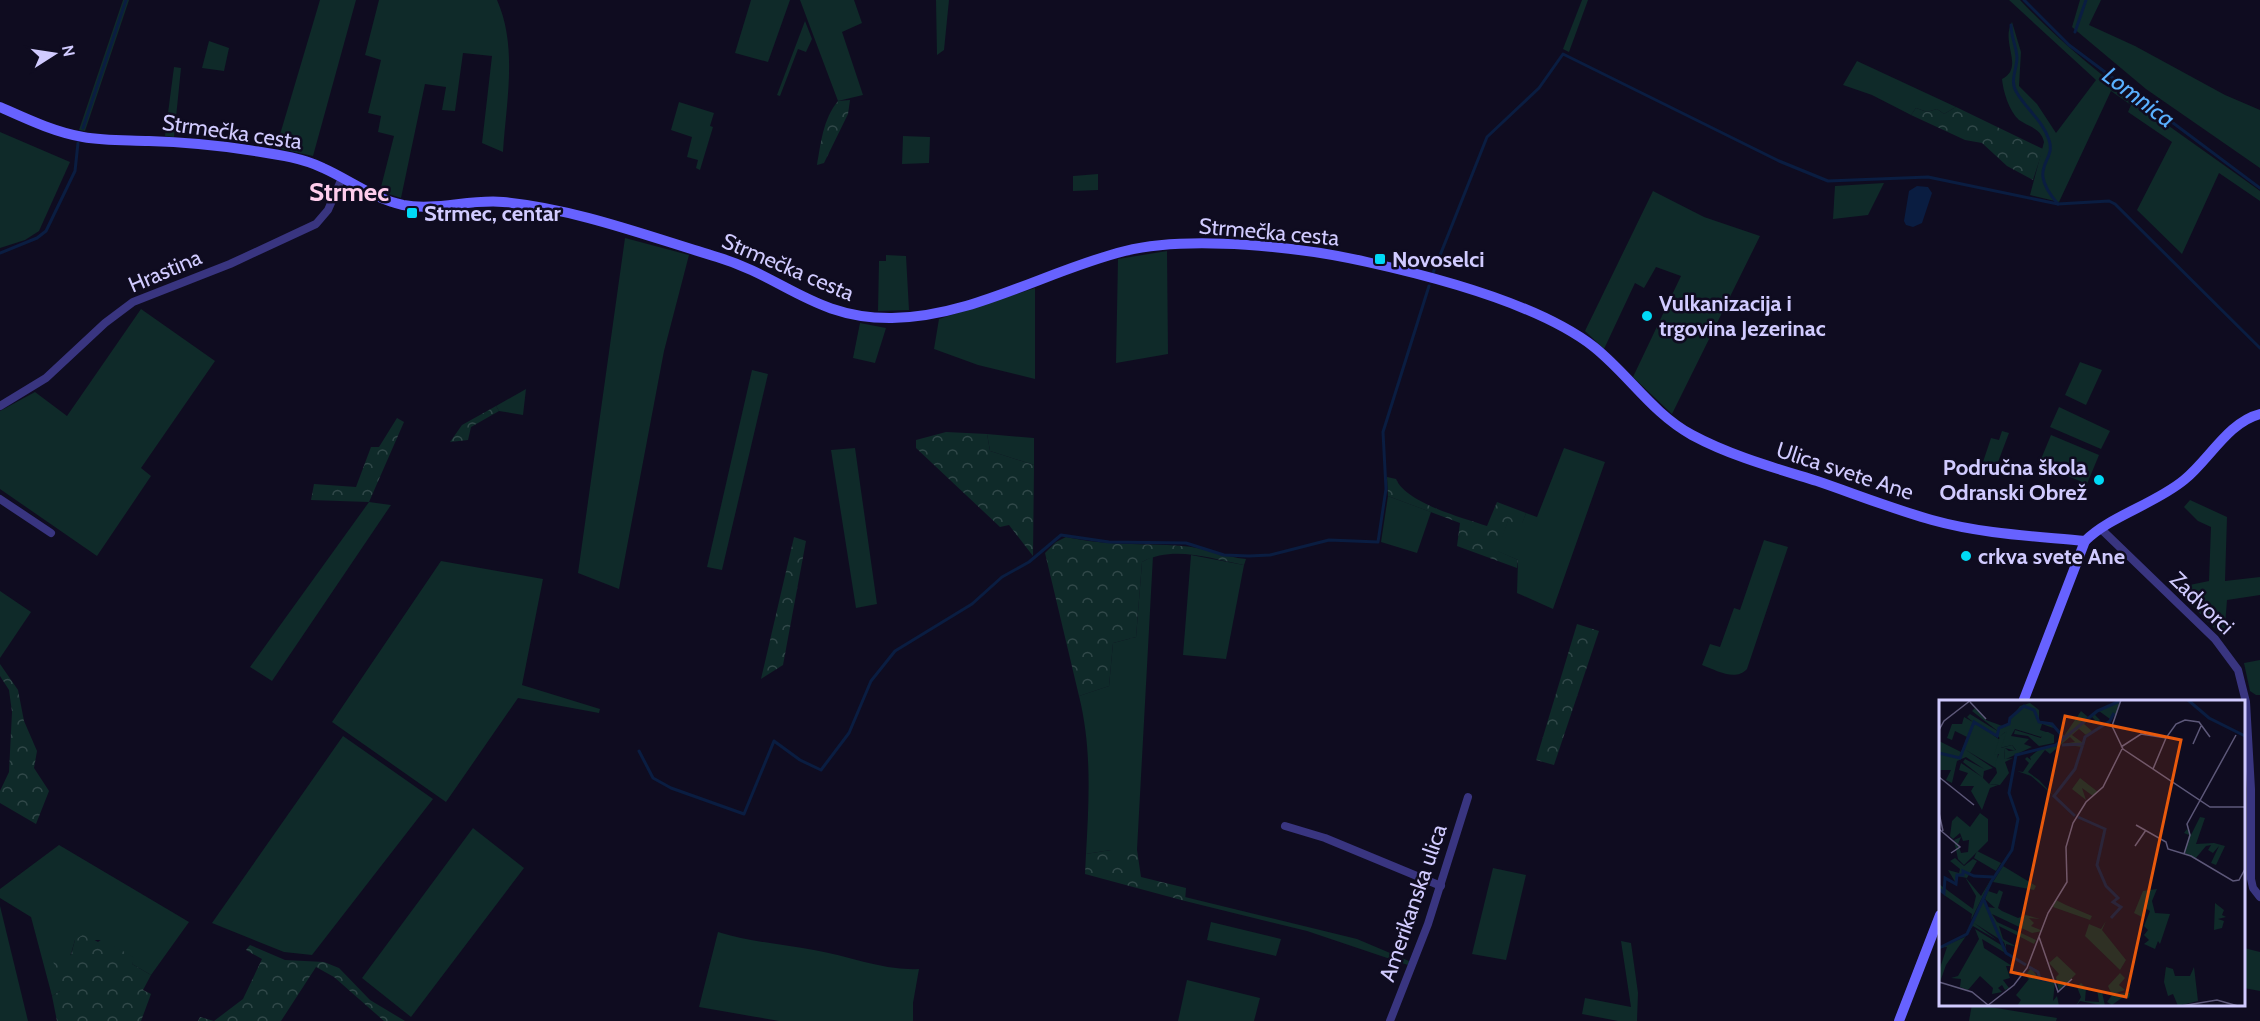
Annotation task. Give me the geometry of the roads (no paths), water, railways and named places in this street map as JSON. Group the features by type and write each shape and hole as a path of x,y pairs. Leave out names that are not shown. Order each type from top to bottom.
{"street":[{"name":"Strmečka cesta","path":"0,107 76,136 178,142 252,150 301,160 390,201 407,206 425,207 483,201 506,203 589,219 734,262 823,307 860,316 894,318 929,314 996,295 1107,257 1151,247 1267,248 1346,258 1409,272 1484,294 1552,322 1595,348 1671,422"},
{"name":"Hrastina","path":"0,406 46,378 105,323 133,302 230,264 316,224 328,210 342,178"},
{"path":"2024,700 2085,541 2101,529 2175,487 2201,465 2236,427 2260,414"},
{"name":"Ulica svete Ane","path":"1671,422 1695,437 1727,452 1929,519 1989,531 2085,541"},
{"path":"0,499 51,532"},
{"name":"Zadvorci","path":"2101,529 2215,639 2238,670 2246,702 2253,813 2251,868 2253,888"},
{"name":"Amerikanska ulica","path":"1390,1021 1441,886 1468,797"},
{"path":"1285,826 1325,838 1441,886"},
{"path":"2245,887 2253,888 2260,897"},
{"path":"1899,1021 1939,920"}],"water":[{"path":"1917,186 1928,187 1932,193 1922,223 1913,227 1906,225 1904,221 1909,191"}],"waterway":[{"path":"83,128 126,0"},
{"name":"Lomnica","path":"2024,0 2069,45 2260,188"},
{"path":"2075,32 2086,0"},
{"path":"2011,25 2017,57 2013,80 2015,89 2043,127 2049,140 2050,148 2044,166 2044,181 2058,204 2109,201 2115,204 2260,348"},
{"path":"1433,273 1487,137 1539,88 1563,54 1779,161 1828,181 1928,177 2058,204"},
{"path":"0,253 37,238 46,231 75,171 78,143"},
{"path":"639,751 653,778 671,788 744,814 774,741 800,760 821,770 849,733 871,681 895,651 972,604 1002,577 1029,562 1061,535 1109,542 1186,543 1224,555 1249,556 1270,555 1329,540 1378,542 1386,489 1383,432 1429,286"}],"place":[{"name":"Strmec, centar","path":"412,213"},
{"name":"Novoselci","path":"1380,259"},
{"name":"Vulkanizacija i trgovina Jezerinac","path":"1647,316"},
{"name":"Područna škola Odranski Obrež","path":"2099,480"},
{"name":"crkva svete Ane","path":"1966,556"}],"district":[{"name":"Strmec","path":"349,192"}]}
